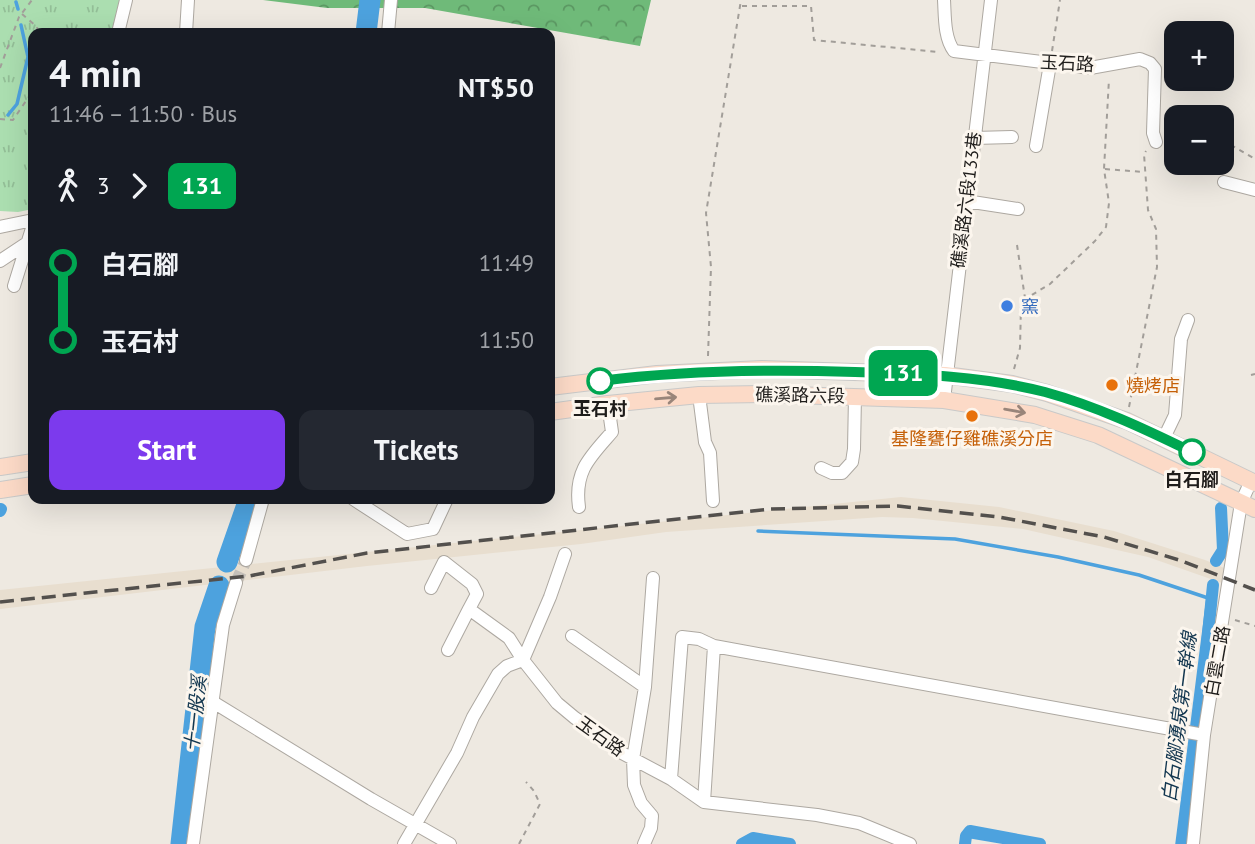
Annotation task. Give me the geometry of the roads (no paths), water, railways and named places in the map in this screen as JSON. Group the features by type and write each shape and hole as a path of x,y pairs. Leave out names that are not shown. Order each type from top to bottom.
{"main road":[{"name":"礁溪路六段","path":"555,386 708,370 945,375 1012,384 1047,393 1126,421 1253,482"},
{"name":"礁溪路六段","path":"555,411 699,395 855,396 944,400 1035,415 1098,435 1248,506"},
{"path":"0,467 28,463"},
{"path":"0,490 28,486"}],"street":[{"path":"119,28 126,0"},
{"path":"186,28 188,0"},
{"path":"388,28 391,0"},
{"name":"玉石路","path":"944,0 945,23 954,51 1090,68 1140,60 1150,63 1155,69 1153,133 1156,142"},
{"name":"礁溪路六段133巷","path":"944,400 991,0"},
{"path":"1036,146 1050,64"},
{"path":"974,138 1013,137"},
{"path":"1224,182 1255,190"},
{"path":"966,201 1018,209"},
{"path":"0,227 28,221"},
{"path":"0,261 28,242"},
{"path":"14,286 28,247"},
{"path":"1171,442 1181,339 1188,320"},
{"path":"699,395 705,442 710,453 713,501"},
{"path":"821,468 832,473 842,473 852,462 855,396"},
{"path":"579,507 577,490 586,461 612,432 608,404"},
{"name":"白雲二路","path":"1193,844 1204,734 1224,617 1253,482"},
{"path":"246,560 262,504"},
{"path":"361,504 407,534 433,529 445,504"},
{"path":"404,844 498,674 507,666 523,660 565,554"},
{"path":"431,587 444,562 472,584 477,594 448,650"},
{"path":"644,844 651,828 652,816 641,803 634,785 633,759 645,687 653,578"},
{"path":"193,844 223,625 236,583"},
{"name":"玉石路","path":"469,608 509,638 558,703 575,718 633,759 671,779 704,802 849,821 910,844"},
{"path":"572,636 645,687"},
{"path":"671,779 682,637 699,639 714,646 1204,734"},
{"path":"704,802 714,646"},
{"path":"213,702 450,844"}],"waterway":[{"name":"十一股溪","path":"367,28 370,0"},
{"path":"16,2 18,9"},
{"path":"8,115 17,104 28,57 21,25"},
{"name":"十一股溪","path":"227,562 247,504"},
{"path":"1216,561 1223,550 1221,508"},
{"path":"758,531 955,539 1058,557 1139,575 1208,598"},
{"path":"1199,724 1213,585"},
{"name":"十一股溪","path":"181,844 205,627 219,586"},
{"name":"白石腳湧泉第一幹線","path":"1177,844 1208,598 1212,597"},
{"path":"1182,844 1196,743"},
{"path":"965,844 970,831 1040,844"},
{"path":"966,836 1013,844"},
{"path":"742,844 753,838 790,844"}],"tunnel":[{"path":"236,583 246,560"}],"railway":[{"path":"0,602 249,576 367,553 770,509 898,506 999,517 1104,537 1182,561 1255,590"}],"place":[{"name":"窯","path":"1007,306"},
{"name":"玉石村","path":"600,381"},
{"name":"燒烤店","path":"1112,385"},
{"name":"基隆甕仔雞礁溪分店","path":"972,416"},
{"name":"白石腳","path":"1192,452"}]}
